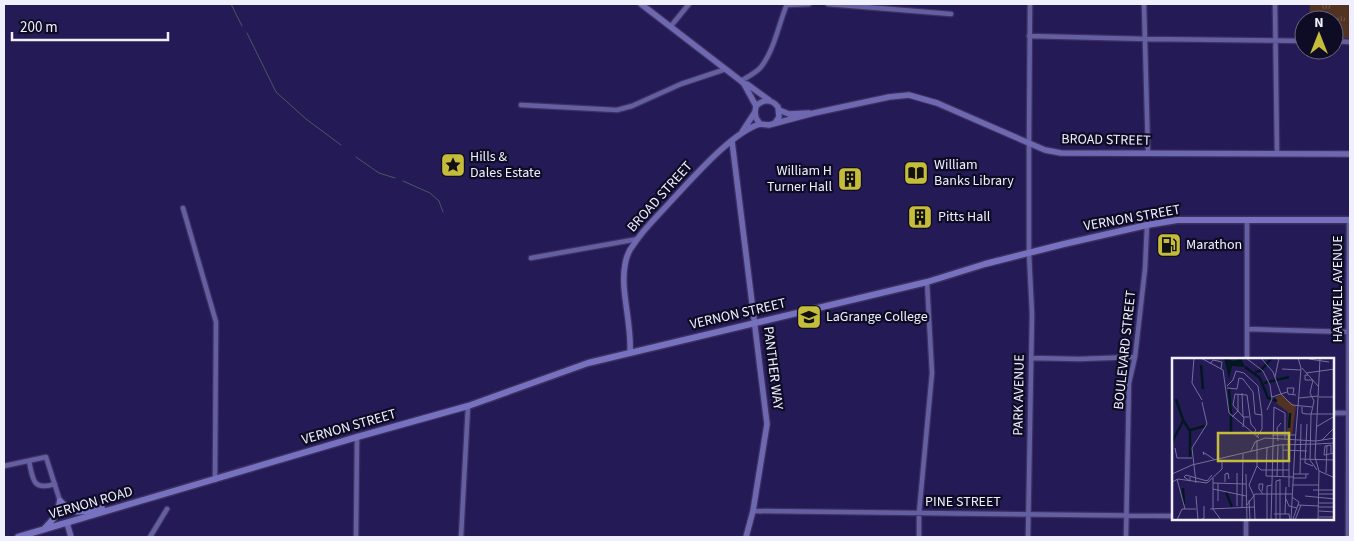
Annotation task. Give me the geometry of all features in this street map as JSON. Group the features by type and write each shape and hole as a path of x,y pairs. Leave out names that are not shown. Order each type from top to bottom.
{"main road":[{"path":"641,4 742,82 776,104 780,110 779,117 775,123 769,126 760,124 742,82"},
{"name":"BROAD STREET","path":"775,123 889,97 915,96 938,103 1045,150 1061,153 1350,154"},
{"path":"755,109 761,102 770,101"},
{"name":"BROAD STREET","path":"742,132 755,109"},
{"name":"BROAD STREET","path":"780,110 789,114 814,113"},
{"name":"BROAD STREET","path":"630,352 631,338 624,274 628,255 638,239 697,173 742,132 760,124"},
{"name":"PANTHER WAY","path":"732,141 767,424 753,511 746,537"},
{"name":"VERNON STREET","path":"172,492 468,406 588,363 927,282 1029,252 1177,220 1350,220"},
{"name":"VERNON ROAD","path":"18,537 172,492"},
{"path":"44,530 56,516 60,501 74,512 118,507"},
{"path":"67,523 71,537"}],"street":[{"path":"671,26 689,4"},
{"path":"742,82 762,65 787,5 809,4"},
{"path":"828,4 951,14"},
{"name":"PARK AVENUE","path":"1028,537 1032,314 1029,252 1028,142 1030,4"},
{"path":"1144,4 1148,153"},
{"path":"1275,4 1277,153"},
{"path":"1029,36 1294,41"},
{"path":"521,105 617,110 632,106 674,86 726,69"},
{"path":"183,208 216,322 215,480"},
{"path":"1247,220 1247,358"},
{"name":"HARWELL AVENUE","path":"1348,537 1350,220"},
{"name":"BOULEVARD STREET","path":"1126,537 1129,383 1135,357 1145,269 1147,225"},
{"path":"531,258 638,239"},
{"path":"919,537 919,513 932,373 927,282"},
{"path":"1247,329 1350,332"},
{"path":"1031,358 1135,357"},
{"path":"461,537 468,406"},
{"path":"1334,413 1348,413"},
{"path":"356,537 357,437"},
{"path":"4,466 46,457 60,501"},
{"path":"29,461 34,482 38,486 45,487 55,484"},
{"path":"150,537 167,509"},
{"name":"PINE STREET","path":"753,511 1172,516"},
{"path":"1246,521 1246,537"}],"green space":[{"path":"1310,4 1350,4 1350,38 1344,38 1344,10 1310,10"}],"waterway":[{"path":"231,4 242,26"},
{"path":"247,33 276,92 306,119 341,145"},
{"path":"356,157 379,173 395,178"},
{"path":"403,181 430,193 439,201 443,212"}],"place":[{"name":"Hills & Dales Estate","path":"453,165"},
{"name":"William Banks Library","path":"916,173"},
{"name":"William H Turner Hall","path":"850,179"},
{"name":"Pitts Hall","path":"920,217"},
{"name":"Marathon","path":"1169,245"},
{"name":"LaGrange College","path":"809,317"}]}
